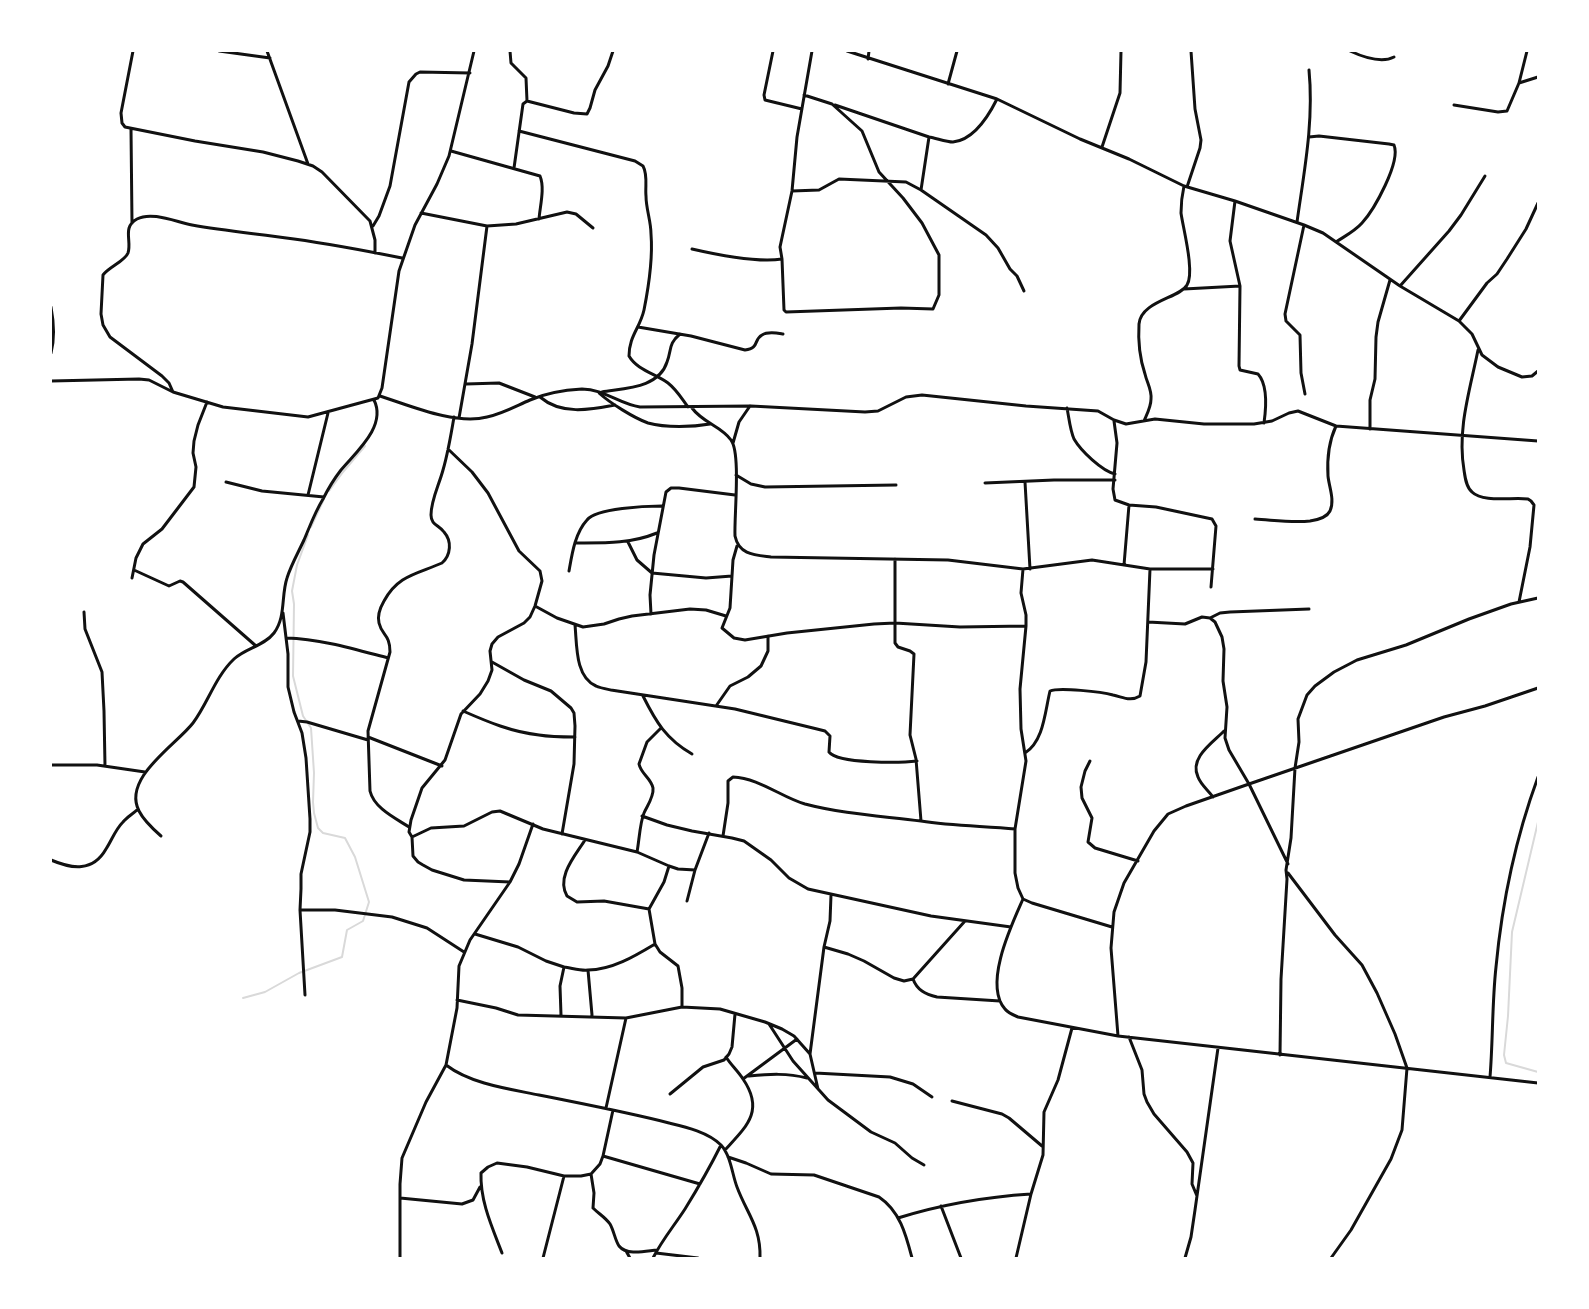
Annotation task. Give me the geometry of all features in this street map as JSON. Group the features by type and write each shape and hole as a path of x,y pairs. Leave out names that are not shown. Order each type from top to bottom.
{"street":[{"path":"133,51 121,118 123,125 131,129 264,152 308,164 322,172 366,216 372,227 375,252"},
{"path":"220,51 270,58"},
{"path":"268,51 308,164"},
{"path":"51,381 149,380 173,392 207,402 246,411 308,417 359,402 374,400 380,396 402,258 415,224 438,184 451,151 474,51"},
{"path":"510,51 511,63 526,78 527,101 524,104 514,168"},
{"path":"527,101 574,113 587,114 595,90 608,66 613,51"},
{"path":"773,51 764,95 765,100 802,109"},
{"path":"812,51 804,95 792,190 780,247 784,310 786,312 901,308 933,309 939,295 939,255 922,223 903,198 879,172 862,131 832,104"},
{"path":"847,51 997,99 1185,187 1234,201 1297,222 1323,233 1390,280 1459,322 1472,334 1478,349 1487,360 1516,375 1528,376 1538,371"},
{"path":"868,59 869,51"},
{"path":"948,84 957,51"},
{"path":"1102,147 1120,93 1121,51"},
{"path":"1144,422 1151,399 1150,388 1141,360 1140,319 1144,312 1184,288 1189,282 1190,273 1181,200 1198,154 1201,140 1196,109 1191,51"},
{"path":"1350,51 1382,60 1394,57"},
{"path":"1454,105 1505,112 1511,104 1527,51"},
{"path":"1297,222 1309,137 1309,70"},
{"path":"372,227 379,216 390,186 409,82 420,72 470,73"},
{"path":"1518,83 1538,77"},
{"path":"804,95 929,137 952,142 964,138 986,119 997,99"},
{"path":"131,129 132,222 127,233 129,248 126,257 106,271 103,276 102,325 110,337 169,383 173,392"},
{"path":"520,131 635,161 643,166 646,174 646,197 652,252 644,309 630,343 629,356 637,365 658,376 676,389 690,408 703,420 725,434 733,443"},
{"path":"1309,137 1319,136 1389,144 1394,145 1396,149 1393,169 1374,207 1361,224 1336,242"},
{"path":"922,190 929,137"},
{"path":"451,151 535,173 541,177 542,194 539,219"},
{"path":"1400,286 1450,231 1485,176"},
{"path":"792,190 819,190 839,179 906,182 922,190 986,235 1017,276 1024,291"},
{"path":"1234,201 1230,241 1240,286 1239,366 1243,372 1258,374 1261,377 1265,402 1264,423"},
{"path":"1459,322 1487,283 1497,274 1508,259 1526,229 1538,203"},
{"path":"421,214 487,226 516,224 567,212 576,214 593,228"},
{"path":"132,222 145,216 152,216 210,228 295,239 402,258"},
{"path":"1304,225 1285,314 1286,321 1300,335 1301,373 1305,394"},
{"path":"459,418 466,384 487,226"},
{"path":"692,249 758,260 782,259"},
{"path":"1370,429 1370,400 1375,379 1378,322 1390,280"},
{"path":"1184,288 1240,286"},
{"path":"51,307 54,328 54,343 51,353"},
{"path":"638,327 680,334 745,350 751,349 756,345 761,335 783,334"},
{"path":"602,392 631,388 658,376 667,362 672,340 680,334"},
{"path":"1478,349 1464,415 1462,434 1461,446 1465,475 1471,491 1485,498 1528,499 1534,505 1530,547 1519,602"},
{"path":"466,384 499,383 567,410 615,406"},
{"path":"380,396 419,409 459,418 478,419 488,417 538,397 569,390 602,392 631,406 640,408 751,406 866,412 878,411 906,397 922,395 1098,411 1126,424 1155,419 1204,424 1264,423 1298,411 1336,426 1538,441"},
{"path":"596,391 615,406 648,423 695,426 710,424"},
{"path":"161,836 150,826 138,810 136,793 139,782 145,772 193,722 226,668 237,656 266,641 274,634 280,624 287,577 332,482 365,443 372,431 378,407 374,400"},
{"path":"132,578 138,550 162,528 194,487 196,468 193,452 194,441 198,424 207,402"},
{"path":"751,406 739,422 733,443 736,474 734,520 737,545 732,576 730,608 722,628 734,638 745,640 849,626 895,623 960,627 1026,626"},
{"path":"1068,408 1073,435 1078,444 1103,468 1115,474"},
{"path":"308,495 328,412"},
{"path":"409,827 385,811 371,797 368,738 390,643 379,622 380,608 387,595 400,581 442,563 449,552 450,545 447,536 432,523 431,517 432,503 448,449 454,417"},
{"path":"1114,420 1117,443 1115,500 1129,505 1156,507 1212,519 1216,526 1211,587"},
{"path":"1255,519 1310,521 1321,518 1329,512 1332,503 1328,474 1331,439 1336,426"},
{"path":"448,449 488,493 519,552 541,574 542,581 530,617 524,623 498,637 494,642 490,651 492,670 488,681 480,694 463,711 457,722 442,766 422,788 416,800 409,827 412,837 413,856 418,862 432,870 464,880 510,882"},
{"path":"736,474 744,481 765,487 896,485"},
{"path":"985,483 1115,480"},
{"path":"226,482 262,491 324,497"},
{"path":"1025,482 1030,569"},
{"path":"651,614 652,573 662,506 666,492 671,488 735,495"},
{"path":"1124,565 1129,505"},
{"path":"569,570 575,542 590,516 618,509 662,506"},
{"path":"575,542 628,542 658,533"},
{"path":"628,542 637,560 652,573 706,578 732,576"},
{"path":"737,545 742,550 771,557 948,560 1023,569 1092,560 1150,569 1213,569"},
{"path":"894,559 896,645 914,654 910,734 917,761 921,821"},
{"path":"1023,569 1021,594 1026,615 1026,626 1020,689 1025,769 1015,828 1015,873 1018,888 1024,899 1032,903 1112,927"},
{"path":"1025,753 1031,750 1039,736 1050,692 1053,690 1114,695 1134,700 1140,696 1146,662 1150,569"},
{"path":"133,570 169,586 180,581 183,582 256,646"},
{"path":"1280,1055 1286,870 1299,742 1298,719 1307,695 1324,679 1357,660 1406,645 1469,619 1519,602 1538,598"},
{"path":"535,606 557,618 576,625 592,626 619,619 697,609 726,616"},
{"path":"1210,618 1230,612 1309,609"},
{"path":"283,610 288,687 302,733 306,758 310,819 310,832 301,874 300,910 305,995"},
{"path":"84,612 85,629 102,672 105,766"},
{"path":"1148,622 1185,624 1202,617 1210,618 1216,622 1224,649 1223,685 1226,692 1227,707 1224,731 1229,750 1249,784 1288,865"},
{"path":"576,625 579,662 587,681 596,686 643,696 716,706 762,715 825,731 830,736 829,752 835,757 874,762 917,761"},
{"path":"716,706 730,686 748,677 761,666 768,651 768,636"},
{"path":"286,638 316,640 388,658"},
{"path":"491,662 524,680 551,691 560,697 574,713 575,737 571,781 562,834"},
{"path":"1118,1036 1111,965 1112,927 1117,900 1124,883 1154,831 1168,814 1186,806 1444,717 1538,688"},
{"path":"643,696 661,728 678,746 692,754"},
{"path":"463,711 497,726 540,736 575,737"},
{"path":"298,722 307,722 368,738 442,766"},
{"path":"637,852 642,816 651,798 653,788 649,779 641,771 639,764 647,742 661,728"},
{"path":"1213,797 1197,774 1197,761 1201,754 1224,731"},
{"path":"1090,761 1084,771 1081,787 1082,798 1092,818 1088,842 1095,848 1138,861"},
{"path":"51,765 105,766 145,772"},
{"path":"723,836 728,803 728,781 733,777 762,785 801,802 818,807 940,824 1015,828"},
{"path":"1490,1077 1496,966 1509,880 1521,831 1538,777"},
{"path":"51,860 71,868 78,868 93,862 102,856 123,822 138,810"},
{"path":"412,837 431,828 464,826 496,811 562,834 637,852 678,869 695,870"},
{"path":"642,816 667,825 744,841 753,846 798,885 831,895 964,921 1011,927"},
{"path":"400,1258 400,1170 405,1147 446,1065 457,1000 459,966 464,952 520,864 533,824"},
{"path":"687,901 695,870 709,833"},
{"path":"585,840 563,876 562,884 566,896 577,902 604,901 648,909"},
{"path":"669,866 664,882 648,909 655,944 660,952 678,966 682,988 682,1007"},
{"path":"1286,870 1312,908 1362,966 1377,993 1407,1068 1402,1130 1391,1159 1351,1230 1331,1258"},
{"path":"818,1089 810,1054 824,947 830,921 831,895"},
{"path":"1024,899 1002,951 997,984 1000,1001 1005,1009 1018,1017 1118,1036 1538,1083"},
{"path":"300,910 353,912 392,917 428,928 464,952"},
{"path":"824,947 848,954 894,978 904,981 913,979 964,921"},
{"path":"475,934 518,947 546,961 564,967 588,970 613,965 655,944"},
{"path":"562,1015 560,986 564,967"},
{"path":"588,970 592,1016"},
{"path":"913,979 918,988 928,995 1000,1001"},
{"path":"457,1000 496,1008 518,1015 626,1018 682,1007 720,1009 782,1029 797,1039 810,1054"},
{"path":"670,1094 703,1067 717,1063 726,1057 732,1047 735,1014"},
{"path":"606,1108 626,1018"},
{"path":"769,1024 784,1050 828,1100 871,1132 895,1143 912,1158 924,1165"},
{"path":"1016,1258 1031,1194 1041,1163 1044,1112 1058,1080 1072,1028"},
{"path":"1128,1036 1142,1070 1144,1094 1147,1102 1154,1114 1187,1152 1193,1163 1192,1184 1197,1196"},
{"path":"743,1079 797,1039"},
{"path":"1185,1258 1191,1237 1218,1048"},
{"path":"724,1150 745,1128 751,1119 753,1109 750,1094 743,1079 726,1057"},
{"path":"446,1065 467,1076 490,1084 652,1118 698,1132 720,1145 728,1157 737,1187 758,1233 760,1258"},
{"path":"748,1076 780,1073 808,1078"},
{"path":"815,1073 890,1076 913,1084 932,1097"},
{"path":"952,1101 1002,1114 1043,1146"},
{"path":"502,1253 480,1187 481,1173 497,1163 564,1176 592,1174 600,1164 603,1156 613,1110"},
{"path":"653,1258 700,1184 720,1145"},
{"path":"603,1156 700,1184"},
{"path":"728,1157 746,1162 771,1174 814,1175 873,1194 887,1202 898,1218 905,1232 912,1258"},
{"path":"592,1174 593,1208 603,1215 610,1224 619,1246 630,1258"},
{"path":"543,1258 564,1176"},
{"path":"400,1198 462,1204 473,1200 480,1187"},
{"path":"898,1218 975,1199 1031,1194"},
{"path":"941,1206 960,1258"},
{"path":"625,1251 657,1251 698,1258"}],"waterway":[{"path":"329,491 365,446"},
{"path":"311,527 324,499"},
{"path":"243,998 265,992 299,973 342,957 347,930 363,921 369,902 355,857 345,838 323,833 318,828 314,813 311,728 303,716 293,676 294,604 292,591 297,565 308,535"},
{"path":"1538,822 1512,932 1504,1055 1506,1063 1538,1072"}]}
